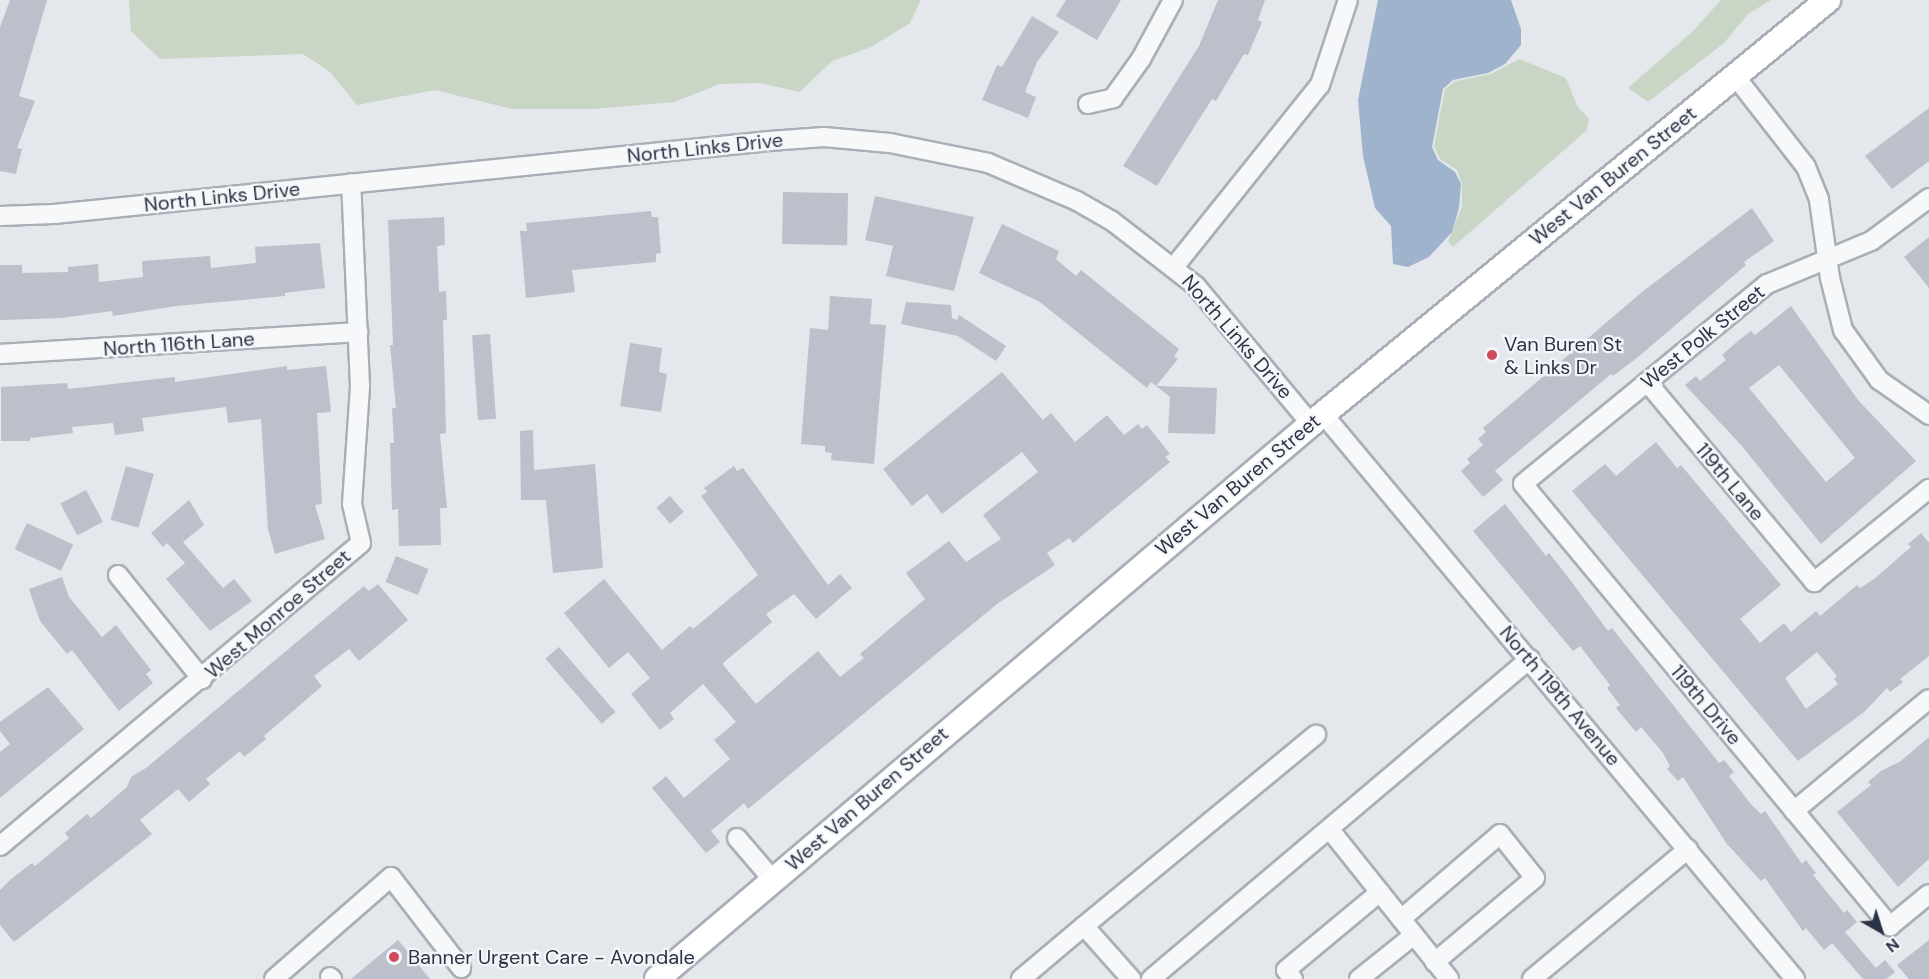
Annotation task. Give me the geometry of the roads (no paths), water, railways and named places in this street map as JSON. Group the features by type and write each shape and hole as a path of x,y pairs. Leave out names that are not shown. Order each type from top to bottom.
{"main road":[{"name":"West Van Buren Street","path":"657,979 1317,419 1828,0"}],"street":[{"path":"1088,104 1113,98 1141,59 1173,0"},
{"path":"1174,267 1320,85 1348,0"},
{"path":"1735,76 1806,167 1819,200 1828,260 1843,330 1879,380 1929,415"},
{"name":"North Links Drive","path":"0,216 54,214 769,141 824,137 890,143 988,163 1067,196 1112,221 1174,267 1211,303 1317,419"},
{"name":"West Monroe Street","path":"0,846 202,679 361,543 352,504 360,386 351,183"},
{"name":"West Polk Street","path":"1523,484 1767,284 1871,241 1929,198"},
{"name":"North 116th Lane","path":"0,354 358,332"},
{"name":"119th Lane","path":"1647,382 1814,582 1929,489"},
{"name":"North 119th Avenue","path":"1317,419 1530,660 1796,979"},
{"name":"119th Drive","path":"1523,484 1890,926 1929,894"},
{"path":"118,575 202,679"},
{"path":"1151,979 1331,831 1530,660"},
{"path":"1794,811 1929,699"},
{"path":"1021,979 1316,735"},
{"path":"1331,831 1449,979"},
{"path":"1401,919 1500,834 1535,878 1435,962"},
{"path":"737,838 773,880"},
{"path":"1532,979 1688,849"},
{"path":"274,979 391,877 462,968"},
{"path":"1293,979 1286,970 1380,892"},
{"path":"1084,926 1131,979"},
{"path":"1359,979 1414,935"}],"water":[{"path":"1378,0 1511,0 1521,29 1521,45 1505,64 1488,73 1453,80 1443,89 1432,147 1438,160 1455,172 1461,184 1459,208 1452,232 1429,257 1408,267 1393,264 1391,226 1375,208 1363,156 1358,100"}],"place":[{"name":"Van Buren St & Links Dr","path":"1492,355"},
{"name":"Banner Urgent Care - Avondale","path":"394,957"}]}
